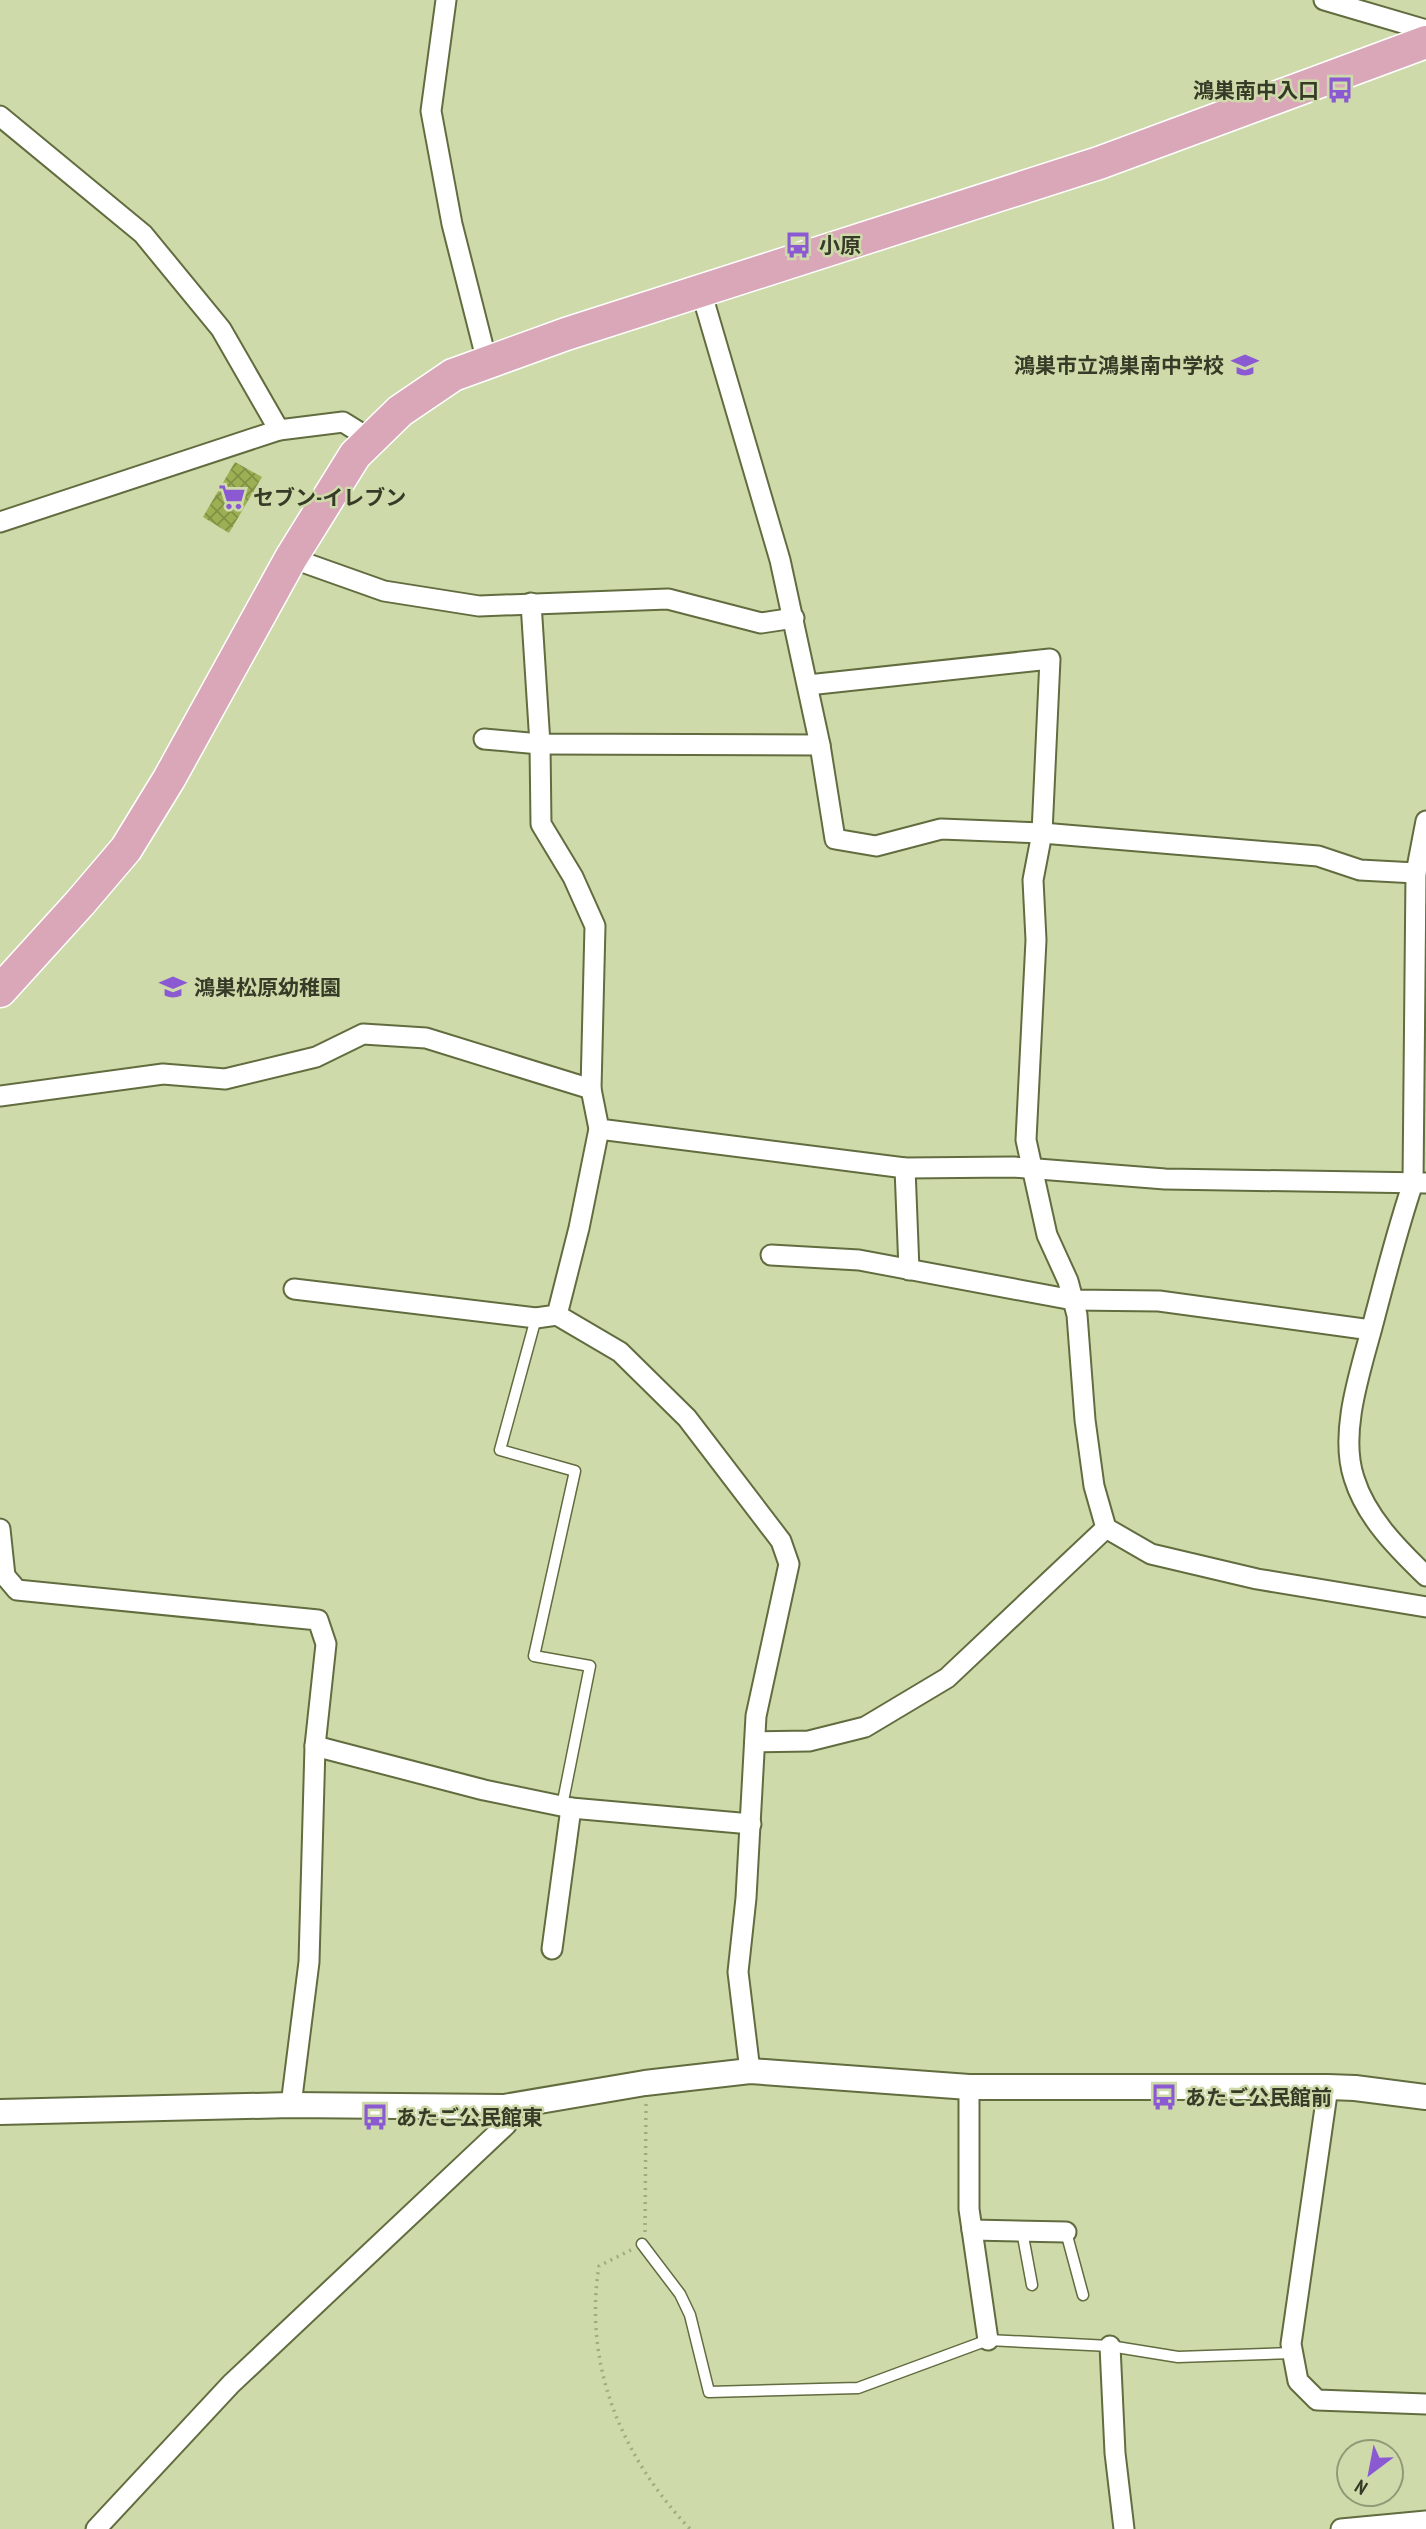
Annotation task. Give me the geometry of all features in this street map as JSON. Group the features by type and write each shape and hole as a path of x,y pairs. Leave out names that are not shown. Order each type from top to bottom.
{"main road":[{"path":"0,991 125,849 175,767 291,558 355,455 400,411 453,375 701,291 1099,163 1426,42"}],"street":[{"path":"446,0 443,7 432,111 452,224 487,362"},
{"path":"1324,0 1426,30"},
{"path":"0,117 143,234 221,329 279,430"},
{"path":"701,291 780,560 820,745 835,839 876,846 941,829 1042,833 1318,856 1360,870 1416,873"},
{"path":"0,523 279,430 343,422 372,440"},
{"path":"291,558 384,591 479,606 668,599 761,623 794,618"},
{"path":"531,603 540,744 541,824 573,877 595,926 592,1089 599,1129 579,1228 557,1315"},
{"path":"808,685 1051,659 1042,833 1033,880 1036,940 1026,1140 1047,1235 1068,1281 1077,1315 1085,1420 1094,1486 1106,1528 1151,1554 1257,1579 1426,1607"},
{"path":"484,739 540,744 820,745"},
{"path":"1426,821 1416,873 1420,1183 1399,1223 1351,1409 1349,1442 1353,1478 1374,1519 1426,1576"},
{"path":"0,1096 163,1074 225,1079 316,1057 363,1034 426,1038 592,1089"},
{"path":"599,1129 905,1168 1013,1167 1165,1179 1420,1183"},
{"path":"905,1168 909,1270"},
{"path":"771,1255 859,1260 1073,1300 1159,1301 1371,1330"},
{"path":"294,1289 536,1318 557,1315 620,1352 687,1418 781,1541 789,1564 755,1716 751,1824 738,1972 750,2071"},
{"path":"755,1742 809,1741 865,1727 947,1678 1106,1528"},
{"path":"0,1529 5,1576 17,1590 318,1620 326,1644 315,1746 309,1962 291,2105"},
{"path":"315,1746 484,1790 567,1807 751,1824"},
{"path":"552,1949 567,1807"},
{"path":"0,2112 291,2105 504,2106 645,2083 750,2071 969,2087 1328,2087 1426,2097"},
{"path":"969,2087 969,2209 988,2340"},
{"path":"1328,2087 1291,2344 1298,2381 1317,2400 1426,2404"},
{"path":"96,2529 231,2384 506,2125 504,2106"},
{"path":"972,2230 1066,2232"},
{"path":"1110,2346 1115,2454 1124,2529"},
{"path":"1341,2529 1426,2521"}],"lane":[{"path":"536,1318 500,1450 575,1471 534,1656 590,1666 567,1807"},
{"path":"1022,2231 1031,2285"},
{"path":"1066,2232 1083,2295"},
{"path":"642,2245 680,2294 690,2315 709,2392 858,2388 988,2340 1110,2346 1178,2357 1293,2353"}],"path":[{"path":"645,2083 645,2234 642,2245 599,2266 595,2290 597,2339 607,2394 620,2427 664,2501 690,2529"}],"building":[{"name":"セブン-イレブン","path":"235,462 262,477 229,533 203,517"}],"place":[{"name":"鴻巣南中入口","path":"1340,90"},
{"name":"小原","path":"798,245"},
{"name":"鴻巣市立鴻巣南中学校","path":"1245,365"},
{"name":"セブン-イレブン","path":"232,497"},
{"name":"鴻巣松原幼稚園","path":"173,987"},
{"name":"あたご公民館前","path":"1164,2097"},
{"name":"あたご公民館東","path":"375,2117"}]}
